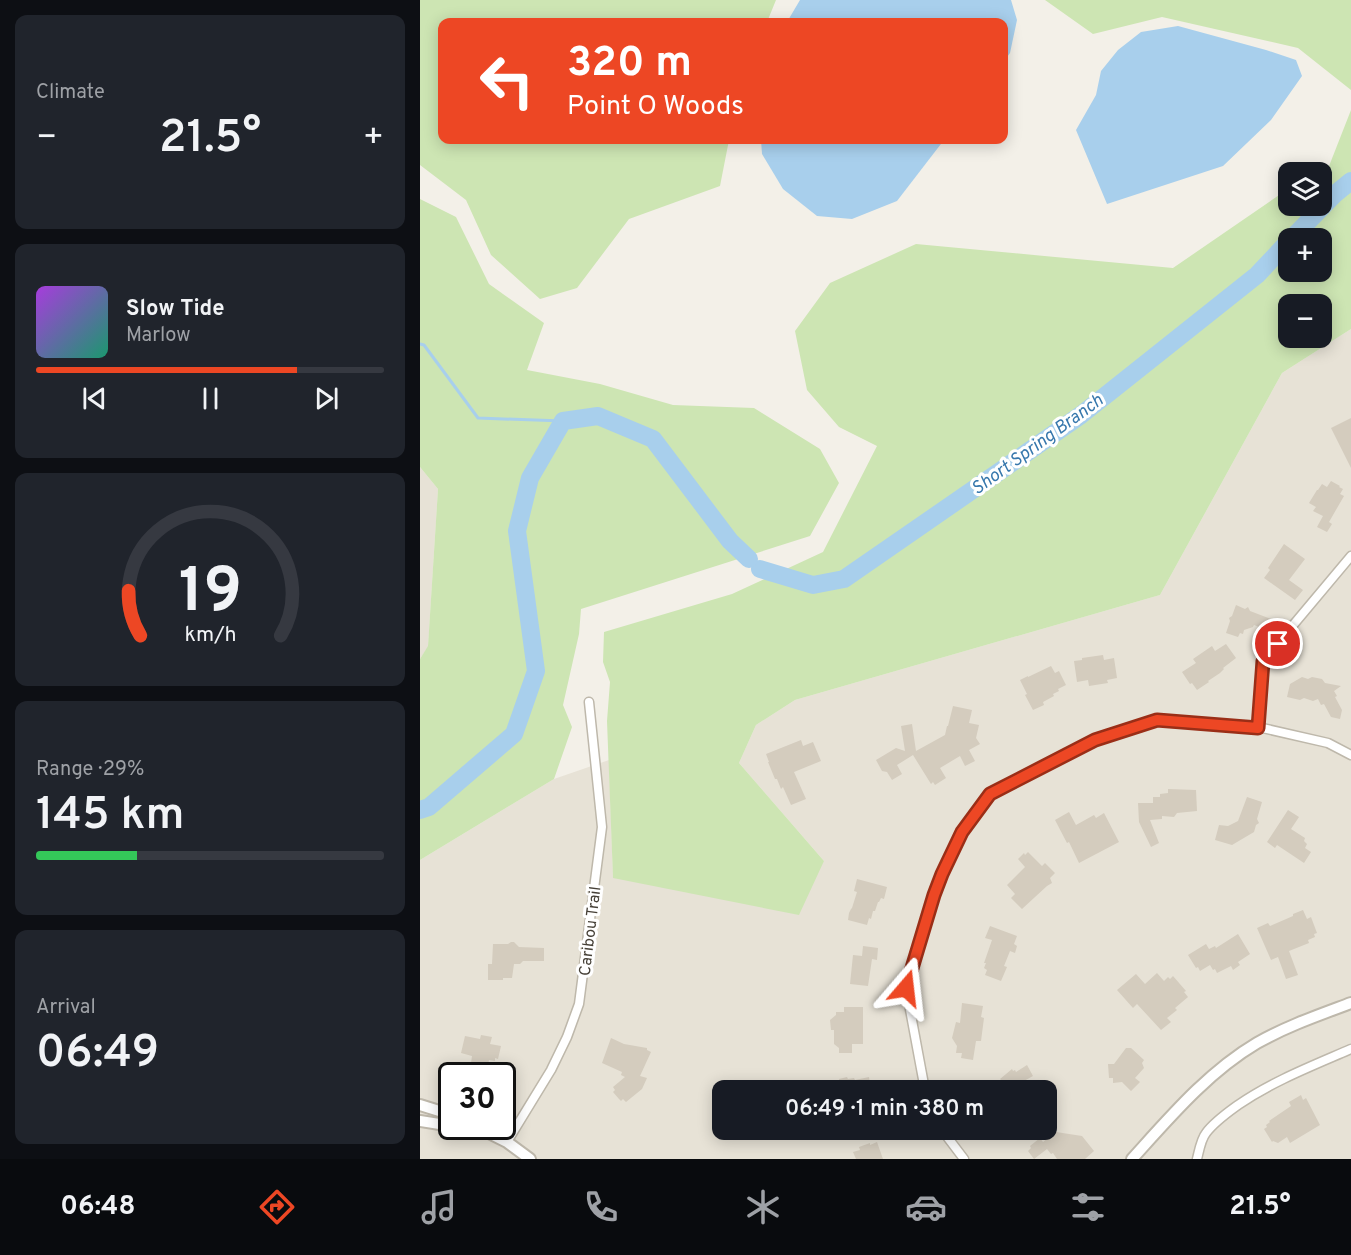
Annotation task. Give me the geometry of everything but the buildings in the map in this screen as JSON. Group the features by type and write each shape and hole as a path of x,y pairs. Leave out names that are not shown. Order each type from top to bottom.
{"street":[{"path":"1258,728 1263,661 1351,556"},
{"name":"Caribou Trail","path":"507,1142 551,1070 567,1037 579,1004 602,827 589,702"},
{"path":"923,1080 906,988 942,874 962,832 990,794 1095,740 1157,720 1258,728 1329,743 1351,755"},
{"path":"1132,1159 1206,1080 1227,1064 1256,1044 1288,1027 1351,1003"},
{"path":"1197,1159 1204,1134 1224,1115 1253,1095 1294,1073 1351,1049"},
{"path":"420,1105 438,1111"},
{"path":"420,1121 438,1124"},
{"path":"503,1140 530,1159"},
{"path":"950,1140 964,1159"}],"shaded area":[{"path":"1351,329 1351,1159 420,1159 420,860 554,779 609,760 613,878 824,861 739,763 756,725 795,700 1160,595 1282,373 1321,348 1332,348 1332,341"},
{"path":"420,467 438,489 428,647 420,659"}],"green space":[{"path":"420,0 776,0 769,18 438,18 438,144 728,144 720,186 629,219 577,288 540,299 491,255 466,200 420,165"},
{"path":"1045,0 1351,0 1351,90 1298,48 1162,17 1093,34"},
{"path":"1351,110 1351,329 1332,341 1332,294 1278,294 1278,348 1321,348 1282,373 1160,595 795,700 756,725 739,763 824,861 799,915 613,878 607,721 610,682 603,662 604,632 732,594 823,552 877,446 839,427 807,390 795,331 830,283 916,244 1173,268 1278,196 1278,216 1332,216 1331,162"},
{"path":"420,199 456,217 489,284 544,323 527,370 600,384 673,405 754,408 820,449 839,483 810,536 581,609 579,634 563,705 572,727 554,779 420,860 420,659 428,646 438,489 420,467"}],"water":[{"path":"800,0 1011,0 1017,20 1008,56 1008,18 789,18"},
{"path":"1178,26 1296,60 1302,76 1271,120 1223,166 1107,204 1076,130 1096,95 1101,71 1118,50 1141,32"},
{"path":"761,144 941,144 897,201 852,219 817,216 783,189 762,154"}],"waterway":[{"name":"Short Spring Branch","path":"1302,228 1351,181"},
{"name":"Short Spring Branch","path":"760,569 813,585 844,579 1081,415 1257,275 1278,253"},
{"path":"420,344 424,345 478,418 563,421"},
{"name":"Short Spring Branch","path":"420,810 429,807 514,734 536,671 517,531 530,478 563,421 598,416 653,439 730,541 749,559"}],"route":[{"path":"906,988 942,874 962,832 990,794 1095,740 1157,720 1258,728 1263,661 1278,644"}]}
